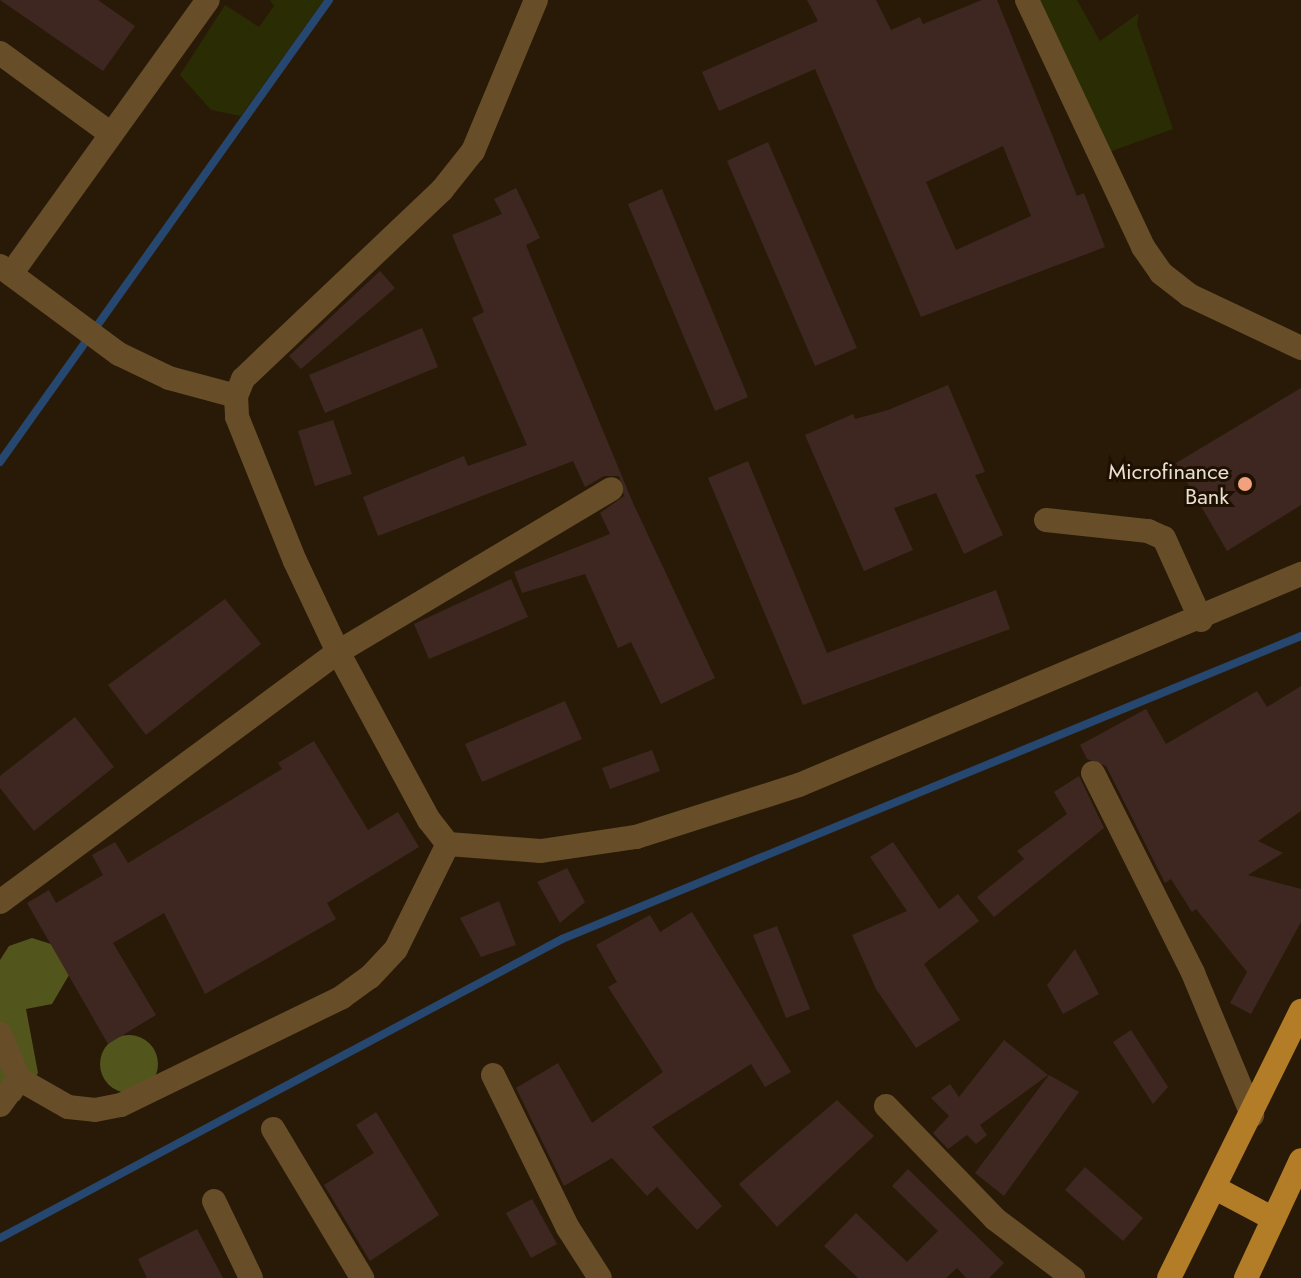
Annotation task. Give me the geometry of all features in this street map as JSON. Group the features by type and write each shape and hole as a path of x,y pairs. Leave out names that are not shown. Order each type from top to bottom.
{"main road":[{"path":"1169,1278 1217,1189 1301,1011"},
{"path":"1246,1278 1301,1160"},
{"path":"1217,1189 1274,1219"}],"street":[{"path":"208,0 111,134 6,270 119,354 169,378 236,396"},
{"path":"536,0 473,151 442,190 243,379 236,396 237,417 338,652 429,820 448,844 541,851 636,837 799,785 1201,620 1301,574"},
{"path":"1027,0 1143,247 1161,273 1189,295 1301,348"},
{"path":"0,53 111,134"},
{"path":"0,902 338,652 611,489"},
{"path":"1046,520 1148,531 1164,538 1201,620"},
{"path":"1093,773 1193,973 1252,1115"},
{"path":"0,1034 19,1079 68,1107 95,1110 121,1105 342,997 370,977 396,949 448,844"},
{"path":"493,1075 568,1228 600,1278"},
{"path":"0,1105 19,1079"},
{"path":"886,1106 995,1219 1073,1278"},
{"path":"273,1129 362,1278"},
{"path":"214,1201 251,1278"}],"green space":[{"path":"270,0 324,0 241,116 211,110 180,75 225,5 259,27 274,6"},
{"path":"1035,0 1077,0 1100,41 1139,13 1137,24 1173,129 1109,152"},
{"path":"32,938 54,945 69,975 52,1004 26,1009 38,1073 19,1101 0,1089 0,960 9,946"},
{"path":"129,1035 140,1037 149,1044 156,1053 156,1075 149,1084 140,1091 129,1093 118,1091 109,1084 102,1075 100,1064 102,1053 109,1044 118,1037"}],"building":[{"path":"0,0 98,0 135,26 103,71"},
{"path":"807,0 876,0 891,30 920,17 923,24 982,0 997,0 1077,196 1084,193 1105,247 921,317 815,69 719,111 702,72 818,21","holes":["1003,146 1031,216 956,250 926,182"]},
{"path":"768,142 857,348 815,366 727,161"},
{"path":"516,188 540,238 526,245 633,503 715,678 661,704 631,642 618,648 585,574 522,593 514,572 610,534 600,513 624,496 619,476 604,476 585,487 573,461 378,536 363,497 464,456 468,466 527,445 472,318 484,312 452,235 502,214 494,199"},
{"path":"662,189 748,397 715,411 628,204"},
{"path":"380,271 395,288 301,369 289,356"},
{"path":"422,328 438,367 325,413 309,375"},
{"path":"948,385 985,472 975,475 1003,535 964,554 936,493 894,508 913,550 864,571 805,435 853,414 855,419 888,410"},
{"name":"Microfinance Bank","path":"1301,388 1301,505 1227,551 1176,463"},
{"path":"333,420 352,474 315,486 298,431"},
{"path":"748,461 827,653 996,590 1010,629 803,705 708,478"},
{"path":"511,579 528,617 429,659 414,624"},
{"path":"225,599 261,644 146,735 108,685"},
{"path":"1301,686 1301,811 1258,841 1283,853 1248,875 1301,889 1301,922 1251,1014 1230,1003 1247,972 1196,909 1192,912 1171,879 1165,883 1106,766 1087,759 1080,745 1146,709 1166,744 1257,691 1267,707"},
{"path":"565,701 582,739 482,782 465,744"},
{"path":"75,717 114,767 34,831 0,788 0,776"},
{"path":"314,741 368,830 398,812 419,847 327,903 336,919 205,994 164,913 113,943 156,1015 108,1044 27,903 49,890 56,903 103,875 92,855 115,842 128,863 282,769 278,763"},
{"path":"652,750 660,771 610,789 602,768"},
{"path":"1079,776 1104,828 994,917 977,897 1024,859 1017,851 1067,814 1054,792"},
{"path":"893,842 939,909 958,894 979,921 924,964 960,1020 916,1048 876,989 852,935 907,911 870,857"},
{"path":"567,868 585,902 560,923 537,882"},
{"path":"499,901 516,945 481,957 460,918"},
{"path":"692,912 791,1072 765,1087 751,1064 652,1127 722,1206 697,1230 657,1187 647,1196 612,1158 564,1186 516,1088 558,1063 592,1123 663,1072 608,987 617,982 596,945 650,915 660,932"},
{"path":"777,926 810,1009 786,1018 753,935"},
{"path":"1075,949 1099,994 1063,1014 1047,985"},
{"path":"1131,1030 1168,1087 1153,1104 1113,1042"},
{"path":"1004,1040 1048,1075 980,1125 987,1135 976,1144 967,1135 948,1149 933,1133 949,1116 931,1098 950,1084 959,1097"},
{"path":"1049,1075 1079,1092 1004,1196 975,1173"},
{"path":"837,1100 874,1136 777,1227 739,1184"},
{"path":"376,1112 439,1215 370,1261 324,1185 374,1153 356,1125"},
{"path":"1085,1167 1143,1218 1123,1241 1065,1190"},
{"path":"908,1169 1004,1263 989,1278 966,1278 957,1268 946,1278 858,1278 824,1246 856,1213 907,1262 938,1231 892,1186"},
{"path":"532,1199 557,1244 531,1258 506,1213"},
{"path":"197,1229 223,1278 147,1278 138,1259"}],"waterway":[{"path":"0,462 329,0"},
{"path":"0,1238 562,939 1301,636"}],"place":[{"name":"Microfinance Bank","path":"1245,484"}]}
